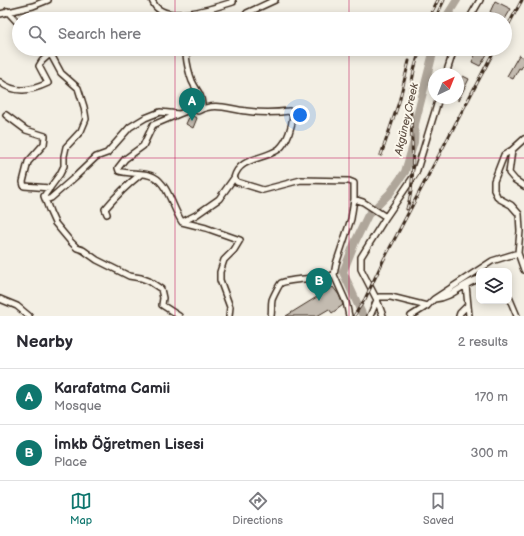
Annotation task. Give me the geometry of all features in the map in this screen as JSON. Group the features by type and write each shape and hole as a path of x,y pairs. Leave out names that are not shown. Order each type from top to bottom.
{"street":[{"path":"0,14 7,11 33,6 48,0"},
{"path":"152,0 154,5 164,12"},
{"path":"190,12 233,2 232,0"},
{"path":"249,12 275,0"},
{"path":"473,12 480,0"},
{"path":"7,11 12,16"},
{"path":"0,82 8,88 25,91 32,90 48,83 39,66 46,56"},
{"path":"52,56 61,73 78,88 86,118 81,131 66,147 64,166 44,196 50,212 70,242 77,248 84,250 97,260 129,276 141,278 154,284 160,289 163,298 162,305 179,316"},
{"path":"186,56 192,81 201,96 202,105 153,125 143,146 125,159 118,168 119,171 154,177 165,188 176,214 182,222 206,228 240,240 234,250 224,260 220,272 220,280 230,307 229,316"},
{"path":"448,68 452,56"},
{"path":"383,316 377,300 361,269 361,257 416,173 437,104"},
{"path":"182,222 196,215 219,199 234,178 236,171 246,162 264,157 279,148 286,140 293,115 289,111 258,112 236,110 224,106 205,108 198,111 194,109"},
{"path":"46,200 75,177 96,157 107,153 130,127 145,118 160,112 179,114"},
{"path":"6,115 26,130 45,136 44,144 28,162 23,182 24,186 50,188"},
{"path":"524,139 504,155 494,181 494,190 498,198 511,205 519,214 520,231 518,253 524,270"},
{"path":"512,150 509,173 514,180 524,186"},
{"path":"107,214 105,209 112,200 122,189 141,174"},
{"path":"234,178 237,182 263,190 301,180 350,181 354,183 354,199 351,219 336,264 334,275 346,302 349,316"},
{"path":"354,199 370,206 386,217"},
{"path":"411,316 492,261 518,253"},
{"path":"271,316 272,301 277,287 281,283 308,278 324,278 334,275"},
{"path":"434,299 440,299 476,280"},
{"path":"466,285 469,316"},
{"path":"371,314 379,297 391,297 426,306"},
{"path":"0,299 17,306 29,316"},
{"path":"512,304 517,316"},
{"path":"459,316 467,306"}],"building":[{"path":"495,1 511,9 509,12 490,12"},
{"path":"519,55 524,58 524,62 521,69 519,68 513,79 507,76"},
{"path":"475,56 486,56 480,66 472,62"},
{"path":"464,76 469,79 464,89"},
{"path":"190,115 197,118 193,128 186,124"},
{"path":"333,287 339,295 343,305 332,313 329,309 317,316 286,316"}],"waterway":[{"name":"Akgüney Creek","path":"449,12 457,0"},
{"name":"Akgüney Creek","path":"363,316 343,272 368,215 390,193 405,172 414,142 415,124 432,56"}],"railway":[{"path":"432,12 438,0"},
{"path":"438,12 444,0"},
{"path":"512,18 522,0"},
{"path":"407,209 413,169 411,88 414,68 418,56"},
{"path":"354,316 365,299 383,261 491,56"},
{"path":"381,155 399,102 409,61"}],"place":[{"name":"Karafatma Camii","path":"192,121"},
{"name":"İmkb Öğretmen Lisesi","path":"319,301"}]}
